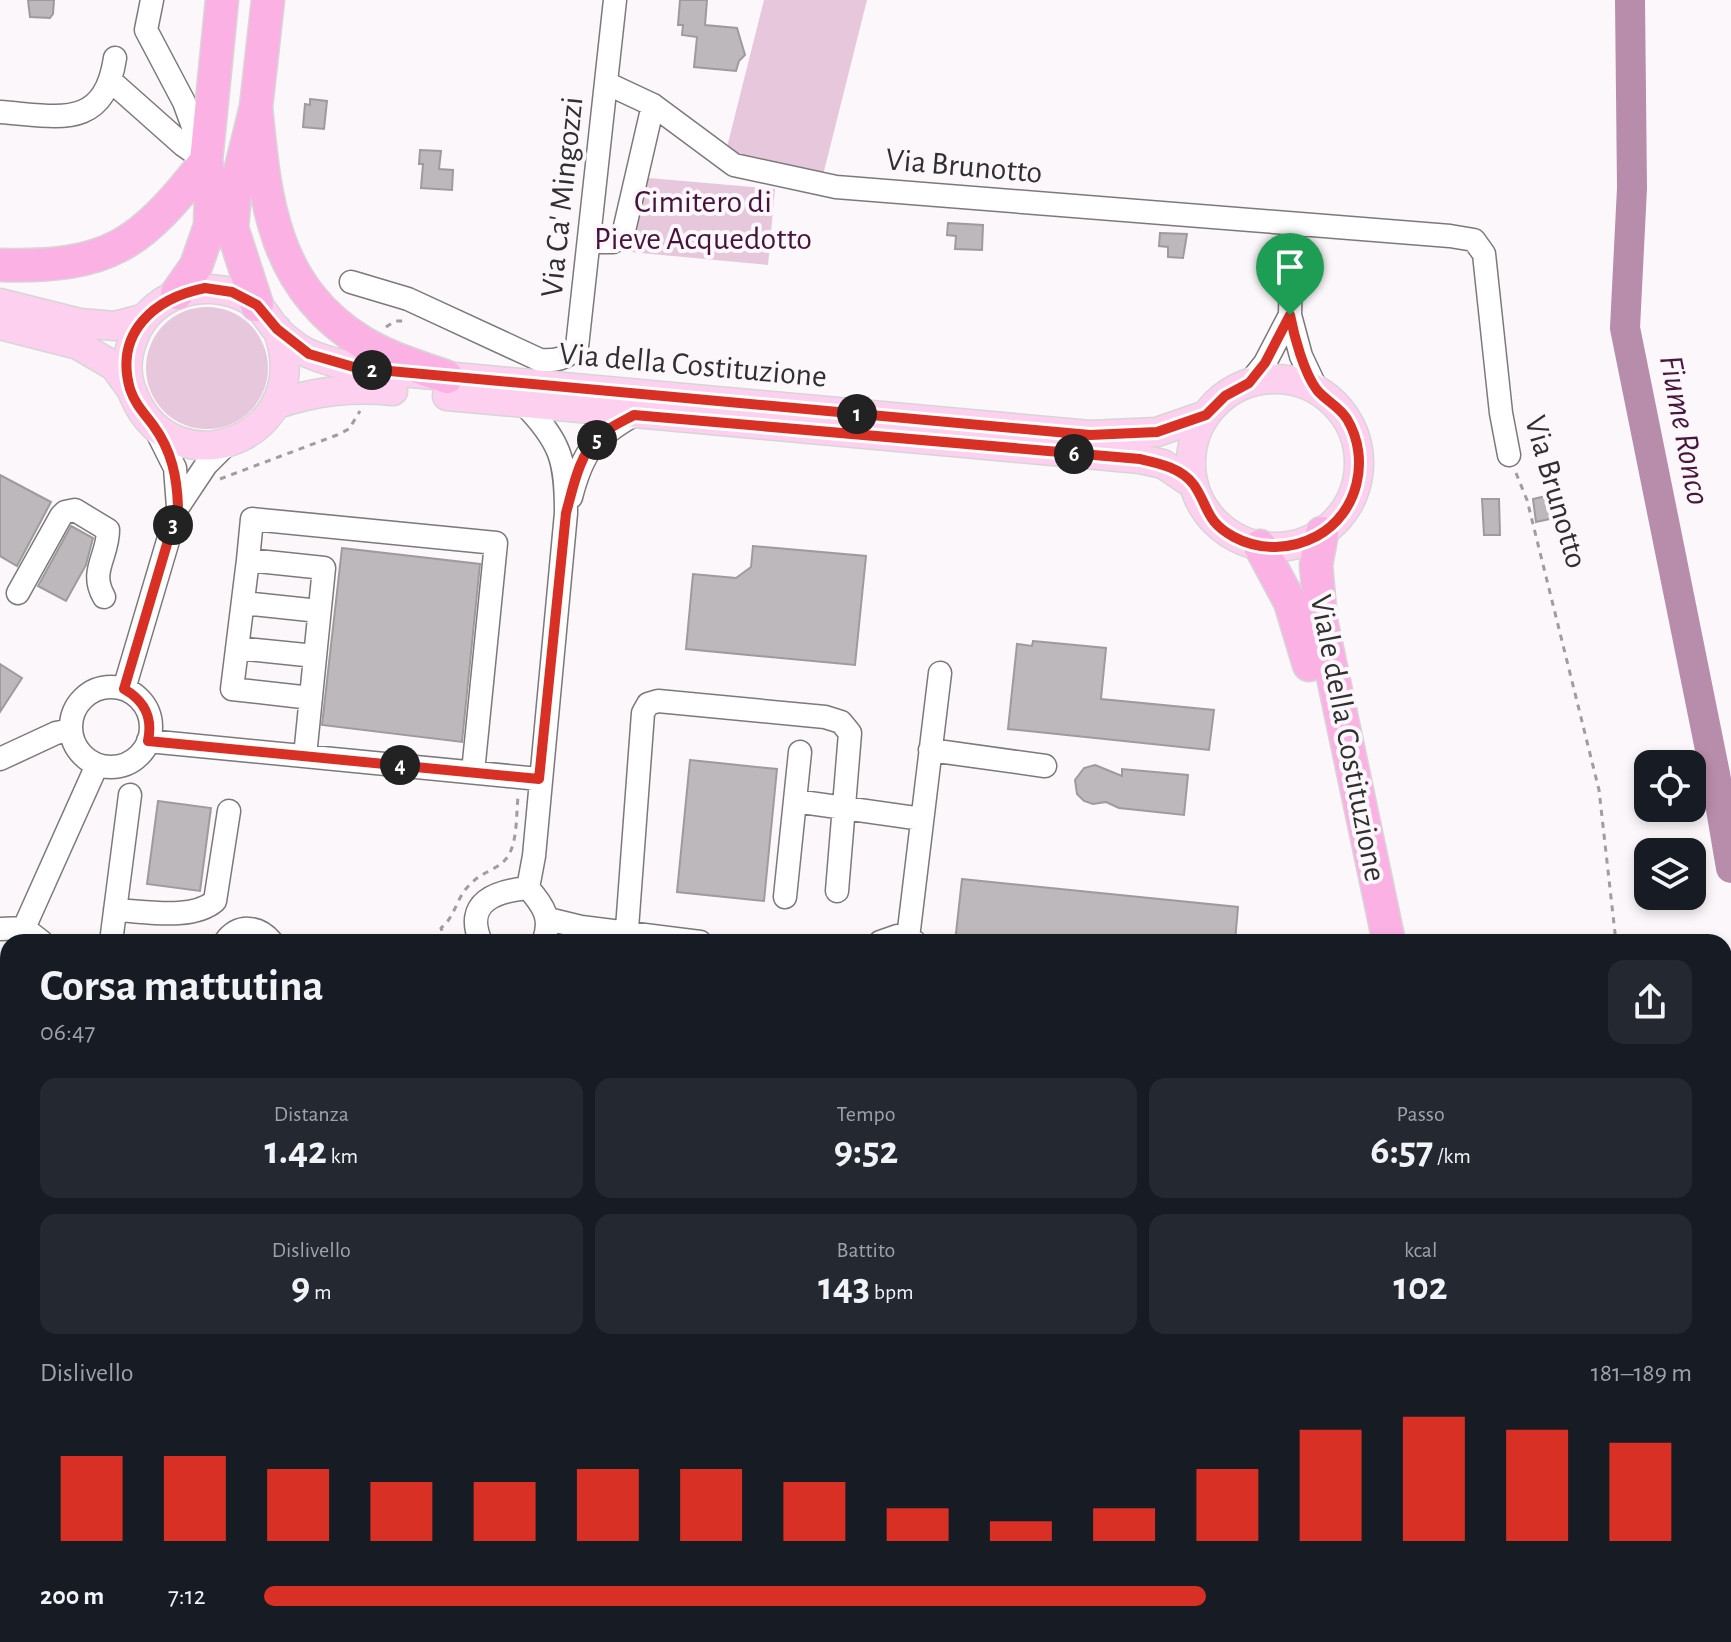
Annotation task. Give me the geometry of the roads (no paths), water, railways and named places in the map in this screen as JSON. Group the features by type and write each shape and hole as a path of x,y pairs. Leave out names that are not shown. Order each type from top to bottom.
{"highway":[{"path":"177,293 196,266 210,226 211,188 206,161 222,0"},
{"path":"267,317 232,228 235,192 256,107 268,0"},
{"path":"256,107 267,204 284,257 304,291 324,314 364,344 447,377"},
{"path":"0,265 75,263 117,249 157,221 206,161"},
{"name":"Viale della Costituzione","path":"1322,533 1316,565 1321,620 1387,934"},
{"name":"Viale della Costituzione","path":"1260,546 1275,570 1301,631 1367,934"}],"main road":[{"path":"0,325 78,345 114,366 130,388 139,409 154,426 173,439 195,445 242,438 262,424 277,404 286,367 284,348 267,317 232,292 205,288 177,293 159,303 145,318 129,351 130,388"},
{"path":"0,303 80,323 115,326 145,318"},
{"name":"Via della Costituzione","path":"267,317 309,354 357,368 1090,435 1157,432 1206,415"},
{"path":"1283,379 1317,390 1339,408 1354,432 1360,460 1359,475 1350,502 1333,525 1292,546 1260,546 1235,537 1213,521 1194,485 1191,456 1206,415 1225,396 1249,383 1283,379"},
{"path":"277,404 307,394 361,388 1140,459 1163,464 1194,485"}],"street":[{"path":"152,0 146,30 184,102 206,161"},
{"name":"Via Ca' Mingozzi","path":"351,282 408,299 540,360 555,361 569,356 577,347 615,0"},
{"path":"0,112 52,115 84,112 101,100 111,81 115,58"},
{"path":"111,81 183,145 206,161"},
{"name":"Via Brunotto","path":"606,83 653,105 734,165 836,187 1474,240 1484,254 1501,413 1509,455"},
{"path":"590,242 613,242 623,235 653,105"},
{"path":"1292,225 1290,315 1301,356 1317,390"},
{"path":"1249,383 1265,363 1290,315"},
{"path":"523,403 549,429 560,451 566,474 566,513"},
{"path":"545,934 548,919 544,908 528,888 534,856 530,778 566,513 576,476 586,455 600,436 634,415"},
{"path":"154,426 175,468 178,507"},
{"path":"124,689 178,507 206,465 229,442"},
{"path":"18,593 61,516 75,510 108,530 108,543 96,576 104,597"},
{"path":"311,698 232,689 252,519 496,543 473,772"},
{"path":"248,560 324,568 305,756"},
{"path":"243,603 319,611"},
{"path":"237,648 315,656"},
{"path":"912,934 922,819 940,673"},
{"path":"110,687 124,689 135,695 149,716 148,741 133,760 122,766 97,765 79,751 71,730 72,717 86,696 110,687"},
{"path":"627,934 643,713 648,704 658,701 825,717 841,722 850,733 837,891"},
{"path":"0,759 56,733 71,730"},
{"path":"148,741 530,778"},
{"path":"930,750 1045,766"},
{"path":"785,897 800,752"},
{"path":"24,928 97,765"},
{"path":"112,934 130,795"},
{"path":"795,801 922,819"},
{"path":"115,910 192,911 215,901 229,811"},
{"path":"480,934 477,917 485,901 499,891 528,888"},
{"path":"548,919 610,934"},
{"path":"0,929 24,928 32,934"},
{"path":"232,934 250,928 264,934"}],"waterway":[{"name":"Fiume Ronco","path":"1630,0 1632,188 1625,328 1715,774 1731,868"}],"park label":[{"name":"Cimitero di Pieve Acquedotto","path":"703,220"}]}
